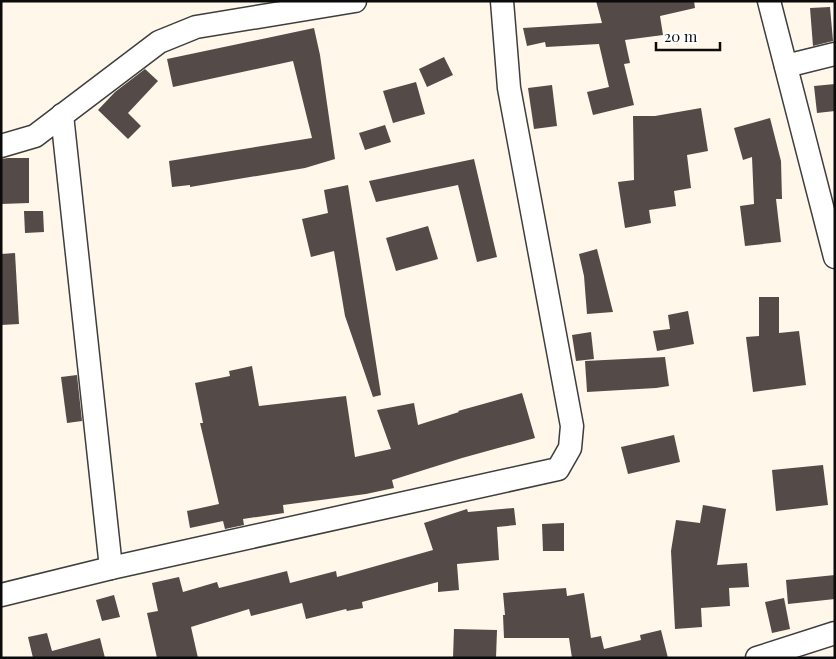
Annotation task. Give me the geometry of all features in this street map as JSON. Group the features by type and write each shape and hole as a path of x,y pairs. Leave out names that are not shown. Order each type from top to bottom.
{"street":[{"path":"1,146 35,136 159,42 196,27 355,1"},
{"path":"1,595 110,568 558,468 570,448 572,426 509,88 502,1"},
{"path":"769,1 835,257"},
{"path":"786,66 835,54"},
{"path":"62,115 110,568"},
{"path":"757,658 835,633"}],"building":[{"path":"596,1 694,1 695,8 660,16 663,35 625,40 630,63 624,64 634,105 593,115 587,92 609,87 599,44 546,47 545,42 527,46 523,28 602,23"},
{"path":"830,7 833,41 813,46 810,8"},
{"path":"314,28 320,55 335,159 305,168 190,187 190,185 172,187 169,161 312,138 293,61 173,87 167,59"},
{"path":"444,57 453,75 427,87 419,69"},
{"path":"145,69 158,81 128,113 141,126 128,139 98,110 115,92"},
{"path":"416,82 425,114 393,123 383,91"},
{"path":"835,84 835,111 817,113 814,86"},
{"path":"552,85 557,126 534,129 528,88"},
{"path":"701,108 708,151 687,155 691,188 674,191 676,206 649,210 651,223 625,228 618,182 634,180 633,116 655,116"},
{"path":"770,118 781,161 782,199 776,199 781,242 745,246 740,206 754,204 752,157 743,160 734,128"},
{"path":"385,125 391,142 365,150 359,133"},
{"path":"29,158 29,203 1,204 1,159"},
{"path":"474,159 497,257 477,262 458,185 376,202 369,181"},
{"path":"348,185 381,395 373,397 345,316 334,251 311,257 302,219 328,213 324,190"},
{"path":"24,211 43,211 44,232 25,233"},
{"path":"428,226 438,259 396,271 386,238"},
{"path":"597,249 613,312 587,314 584,276 579,254"},
{"path":"15,253 19,324 1,325 1,254"},
{"path":"759,297 779,297 779,333 799,331 806,385 753,392 746,337 759,336"},
{"path":"688,311 694,344 657,351 653,331 670,329 668,315"},
{"path":"591,332 594,359 576,361 572,335"},
{"path":"665,357 669,386 587,392 585,361"},
{"path":"252,366 259,406 346,396 355,457 391,449 377,410 414,403 418,425 458,411 522,393 535,438 392,480 394,488 366,494 283,505 284,513 243,519 244,525 225,529 223,521 190,528 187,511 219,504 200,423 203,423 195,383 230,376 229,371"},
{"path":"77,375 82,421 67,423 61,377"},
{"path":"674,435 680,462 628,474 621,447"},
{"path":"823,465 828,505 776,511 772,470"},
{"path":"703,505 726,509 717,565 747,563 749,587 729,588 730,606 701,608 702,627 675,629 671,551 676,520 700,523"},
{"path":"514,508 516,525 497,527 499,560 457,564 459,590 438,592 438,582 362,602 363,608 347,611 346,609 306,619 302,603 251,616 249,609 191,627 198,658 157,658 147,613 158,611 152,583 179,577 183,592 217,582 219,588 287,571 290,583 336,571 337,577 433,550 424,523 467,509 468,512"},
{"path":"564,523 564,551 543,551 542,524"},
{"path":"835,575 835,599 788,604 786,580"},
{"path":"566,588 567,596 584,593 591,638 601,636 604,649 641,640 640,635 661,630 668,658 572,658 569,638 504,638 503,615 505,615 503,593"},
{"path":"114,595 120,617 102,621 96,600"},
{"path":"784,598 790,629 772,633 765,602"},
{"path":"454,629 497,630 496,658 453,658"},
{"path":"47,633 52,651 100,638 105,658 33,658 28,637"}]}
